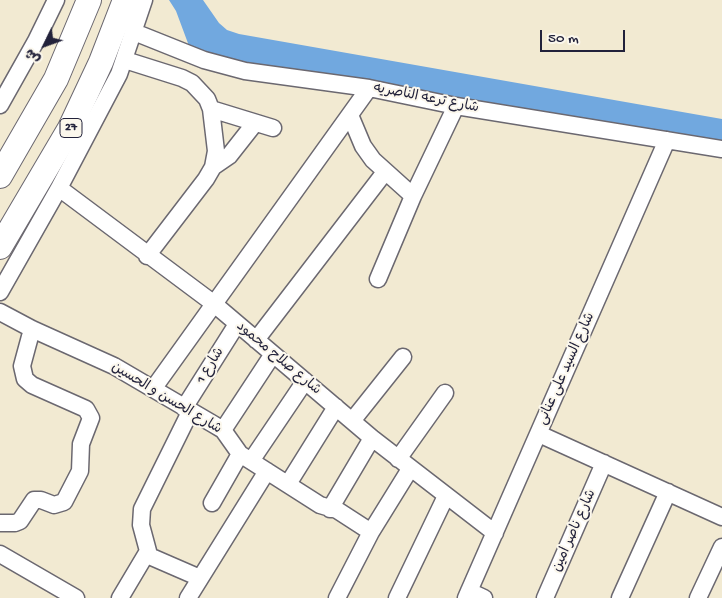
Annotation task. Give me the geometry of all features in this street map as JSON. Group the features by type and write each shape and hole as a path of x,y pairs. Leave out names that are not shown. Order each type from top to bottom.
{"highway":[{"path":"0,176 56,79 89,0"},
{"name":"27","path":"0,247 70,128 101,62 125,0"}],"street":[{"path":"0,105 36,41 56,0"},
{"path":"0,292 59,188 125,60 144,0"},
{"name":"شارع ترعه الناصريه","path":"134,32 204,60 245,71 369,88 456,106 722,149"},
{"path":"125,60 182,78 200,90 211,109 216,151 212,167 206,179 147,256"},
{"path":"153,389 369,88"},
{"path":"378,279 413,196 456,106"},
{"path":"211,109 273,128"},
{"path":"350,115 364,146 385,172 413,196"},
{"path":"212,167 229,156 255,123"},
{"name":"شارع السيد على عنانى","path":"467,594 667,140"},
{"path":"256,340 385,172"},
{"name":"شارع صلاح محمود","path":"59,188 213,304 404,464 495,533"},
{"name":"شارع الحسن و الحسين","path":"0,312 32,329 114,366 223,430 246,458 330,510 337,510 371,532"},
{"name":"شارع 1","path":"147,555 148,544 141,525 142,509 187,410 237,324"},
{"path":"0,523 20,521 34,500 41,500 54,505 64,502 80,472 82,444 91,418 86,409 32,385 25,379 22,366 32,329"},
{"path":"223,430 272,354"},
{"path":"352,421 403,357"},
{"path":"212,503 305,381"},
{"path":"337,598 404,464 445,393"},
{"path":"288,484 336,407"},
{"path":"539,434 722,517"},
{"path":"330,510 372,438"},
{"name":"شارع ناصر امين","path":"545,598 604,463"},
{"path":"188,598 267,471"},
{"path":"620,598 668,492"},
{"path":"397,598 446,496"},
{"path":"698,598 722,547"},
{"path":"0,554 76,598"},
{"path":"120,598 147,555 200,578"},
{"path":"467,594 484,598"}],"water":[{"path":"169,0 203,0 219,23 227,30 239,34 722,119 722,147 192,54 176,11"}]}
